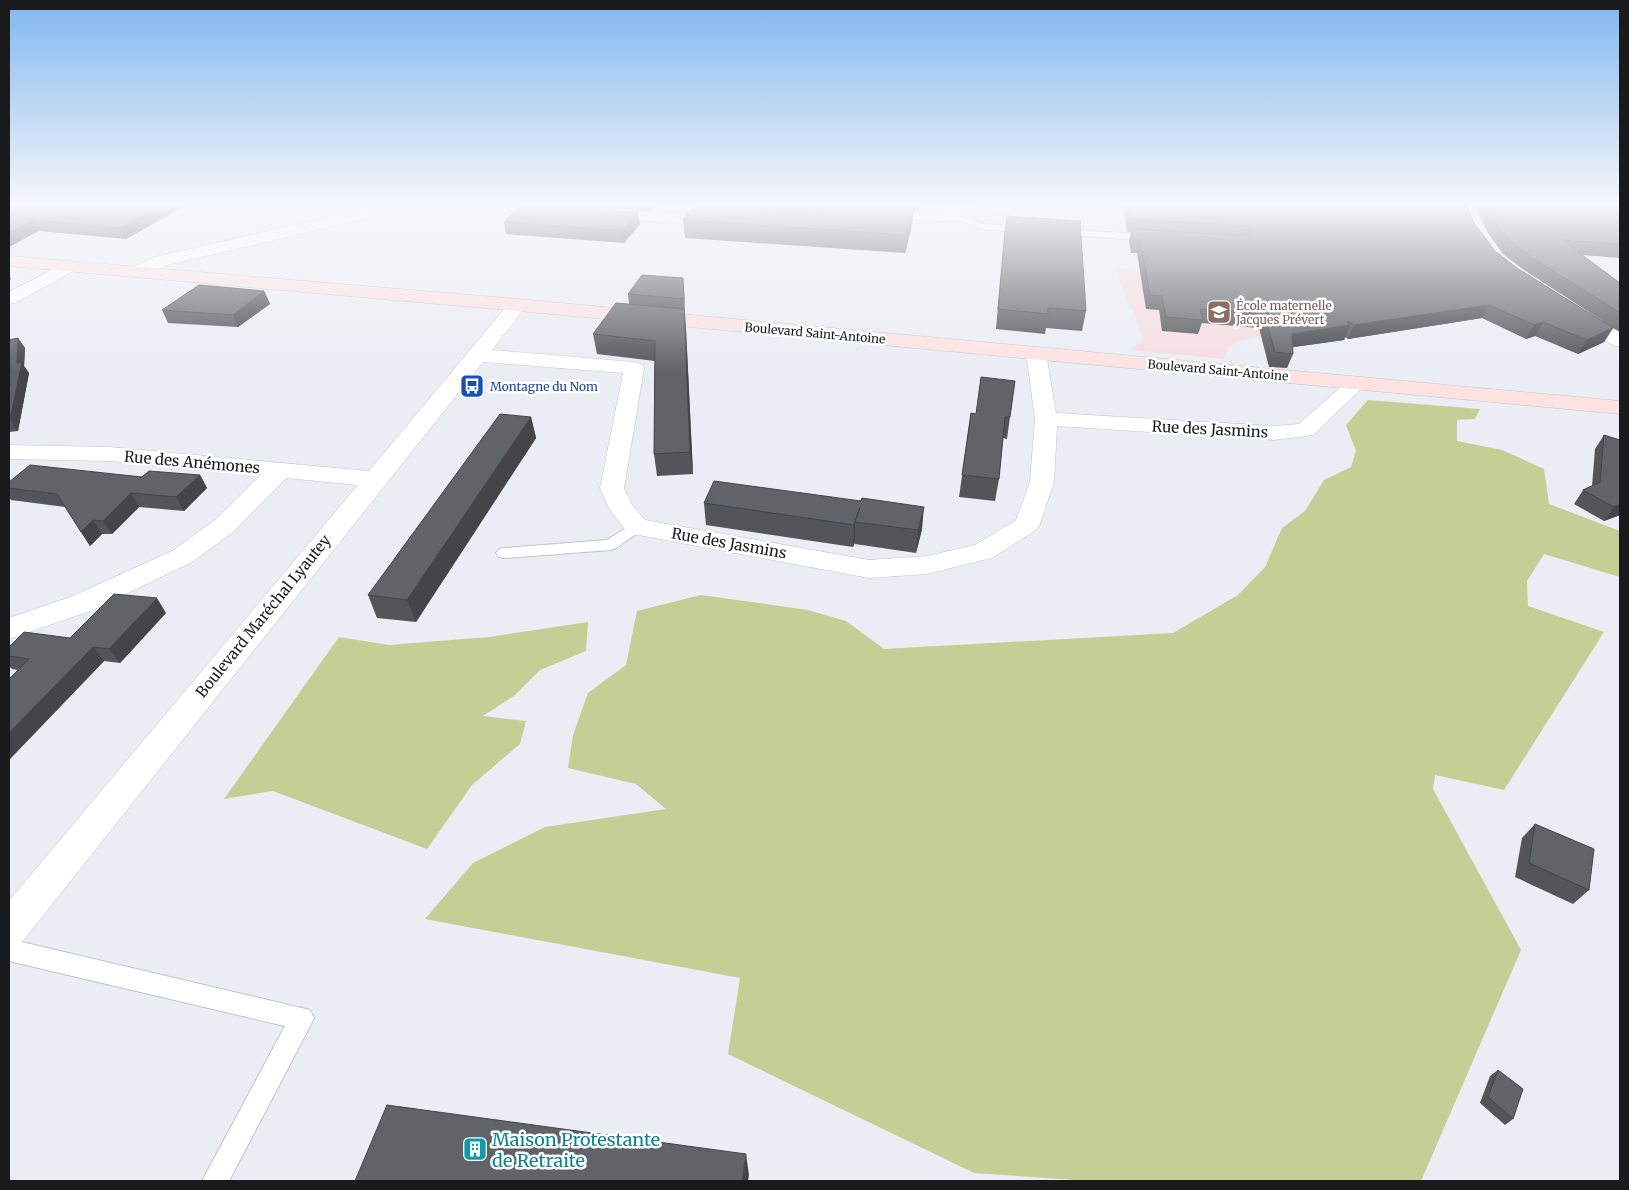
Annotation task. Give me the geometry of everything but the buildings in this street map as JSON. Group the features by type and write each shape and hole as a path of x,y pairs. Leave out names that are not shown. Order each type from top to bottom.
{"street":[{"name":"Boulevard Saint-Antoine","path":"15,262 518,305 1620,408"},
{"path":"136,272 160,262"},
{"path":"9,299 69,266"},
{"name":"Boulevard Maréchal Lyautey","path":"9,929 374,479 518,305"},
{"path":"1565,306 1620,341"},
{"name":"Rue des Jasmins","path":"637,527 869,569 927,565 983,552 1027,524 1042,482 1046,418 1036,353"},
{"path":"477,355 634,368 612,488 621,508 637,527"},
{"name":"Rue des Jasmins","path":"1046,418 1274,433 1305,430 1357,383"},
{"name":"Rue des Anémones","path":"9,452 109,454 374,479"},
{"path":"9,628 83,603 183,556 224,526 280,470"}],"lane":[{"path":"504,553 611,546 637,527"},
{"path":"9,950 302,1018 215,1181"}],"shaded area":[{"name":"École maternelle Jacques Prévert","path":"1116,268 1225,274 1273,334 1237,342 1227,348 1225,359 1130,350 1143,340 1134,311 1128,307"}],"green space":[{"path":"1368,400 1480,409 1475,419 1457,420 1457,441 1502,450 1544,469 1549,504 1620,531 1620,577 1544,554 1527,581 1528,606 1604,632 1504,790 1435,775 1433,789 1521,950 1421,1181 1089,1181 974,1173 728,1054 740,978 425,919 473,863 545,827 666,809 636,784 568,768 573,735 588,693 626,665 637,611 701,595 808,610 846,621 884,649 1173,633 1238,595 1265,567 1282,528 1305,511 1324,480 1351,467 1356,451 1346,425"},
{"path":"588,622 586,651 540,670 514,696 483,716 526,721 520,744 472,785 427,849 273,791 224,799 339,637 389,645 489,637"}],"place":[{"name":"École maternelle Jacques Prévert","path":"1219,312"},
{"name":"Montagne du Nom","path":"472,386"},
{"name":"Maison Protestante de Retraite","path":"475,1149"}]}
